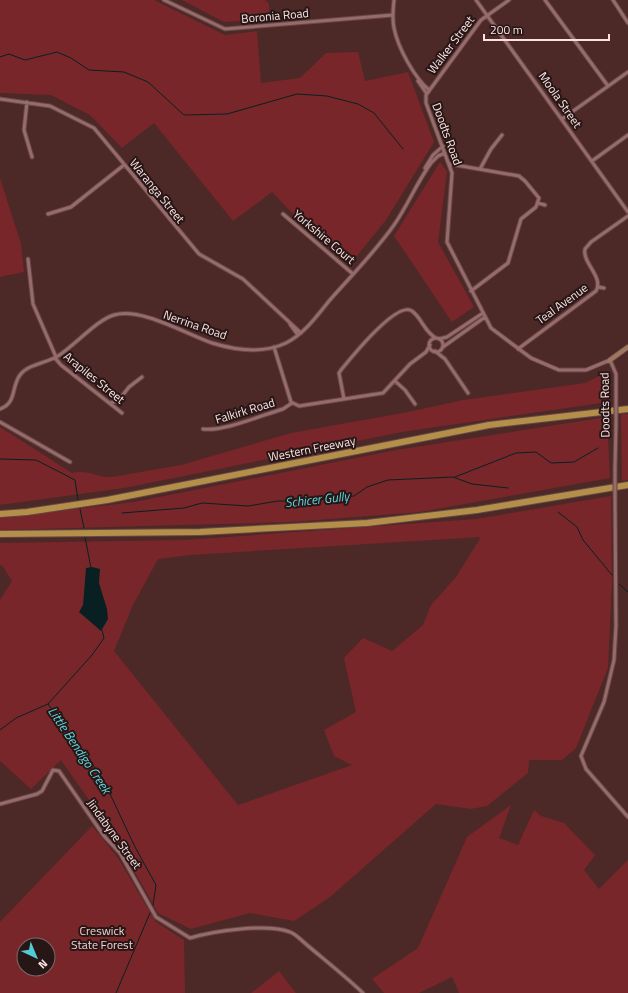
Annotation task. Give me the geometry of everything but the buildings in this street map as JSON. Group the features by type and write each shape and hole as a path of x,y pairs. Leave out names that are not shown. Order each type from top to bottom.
{"highway":[{"name":"Western Freeway","path":"0,514 27,512 107,500 489,425 628,409"},
{"path":"0,534 200,532 367,523 477,510 628,485"}],"street":[{"name":"Boronia Road","path":"164,0 225,29 393,15"},
{"name":"Doodts Road","path":"394,0 393,15 397,39 419,81 429,90 426,104 450,164 452,179 447,242 485,317 494,330 538,362 562,370 590,369 610,360 615,372 616,626 614,660 604,702 581,756 582,764 588,772 628,817"},
{"name":"Moola Street","path":"476,0 488,14 628,212"},
{"name":"Walker Street","path":"429,90 478,24 488,14 509,0"},
{"path":"545,0 608,86"},
{"path":"613,0 628,23"},
{"path":"562,119 628,72"},
{"name":"Doodts Road","path":"416,76 419,85 427,94"},
{"name":"Waranga Street","path":"0,99 52,106 94,128 199,254 243,279 300,334"},
{"path":"27,102 24,130 32,157"},
{"path":"480,169 491,149 502,135"},
{"path":"592,161 628,135"},
{"name":"Nerrina Road","path":"0,409 7,406 11,401 18,379 23,372 55,357 107,318 121,314 145,317 213,343 226,346 252,350 274,347 286,343 300,334 394,225 431,158 443,146"},
{"name":"Nerrina Road","path":"419,181 432,161 445,153"},
{"path":"450,164 520,176 537,196 538,203"},
{"path":"48,214 71,207 124,165"},
{"path":"471,291 503,269 512,258 521,219 538,203"},
{"path":"538,203 545,205"},
{"name":"Yorkshire Court","path":"283,214 353,274"},
{"name":"Teal Avenue","path":"518,348 593,294 598,287 597,280 585,256 585,248 589,243 628,216"},
{"name":"Arapiles Street","path":"28,259 34,304 55,357 60,364 122,413"},
{"path":"598,287 604,288"},
{"path":"344,399 339,373 340,370 376,329 400,311 408,309 414,313 426,330 442,341 445,359"},
{"path":"274,347 292,403 299,406 382,394 419,357 430,345 431,341 448,336 483,313"},
{"path":"419,357 439,351 485,317"},
{"path":"426,330 430,345 445,359 468,393"},
{"path":"610,360 628,347"},
{"path":"110,403 118,401 129,387 142,377"},
{"path":"395,381 405,390 415,404"},
{"name":"Falkirk Road","path":"203,429 212,430 283,409 292,403"},
{"path":"0,422 70,462"},
{"name":"Jindabyne Street","path":"0,804 37,794 42,791 53,770 59,771 104,836 120,852 156,917 190,938 213,932 236,930 273,929 291,932 342,973 363,993"}],"green space":[{"path":"0,0 154,0 225,35 257,31 261,83 300,78 326,53 358,52 365,81 408,72 434,142 386,220 352,262 294,215 272,192 233,221 154,123 122,148 90,115 51,95 0,93"},
{"path":"182,0 265,0 269,4 270,19 224,22"},
{"path":"440,162 447,171 438,242 474,307 452,322 394,236"},
{"path":"0,178 21,244 24,272 0,277"},
{"path":"609,371 608,402 402,432 124,488 0,505 0,427 72,473 83,472 112,477 181,465 291,433 408,412 463,400 585,383"},
{"path":"621,414 628,414 628,480 622,481"},
{"path":"607,417 610,478 420,512 291,522 0,530 0,518 134,502 396,450"},
{"path":"611,496 612,581 608,668 576,748 562,760 529,760 528,773 487,806 471,809 436,804 330,897 294,921 250,913 191,929 158,913 117,840 61,760 31,789 0,761 0,600 12,581 2,565 0,566 0,543 185,540 476,519","holes":["481,537 456,577 431,605 423,625 392,651 363,638 344,658 356,712 324,730 334,756 352,765 238,805 114,651 133,605 158,559 191,555"]},
{"path":"511,805 499,838 518,845 534,810 541,816 564,823 595,855 584,870 599,889 628,860 628,993 459,993 452,977 419,993 384,993 372,979 418,948 467,837"},
{"name":"Creswick State Forest","path":"92,826 118,858 156,922 184,940 185,993 0,993 0,922"},
{"path":"279,971 296,993 251,993"}],"water":[{"path":"92,567 100,569 99,583 107,609 108,619 101,631 79,612 83,605 86,568"}],"waterway":[{"path":"0,57 9,54 25,60 57,52 71,58 89,70 124,72 148,82 184,115 227,114 297,94 327,96 358,104 374,113 403,149"},
{"path":"455,477 516,453 536,452 551,463 574,462 598,448"},
{"name":"Little Bendigo Creek","path":"0,459 36,460 75,480 78,500"},
{"name":"Schicer Gully","path":"122,513 184,508 202,503 248,506 278,501 306,501 354,496 367,487 388,480 453,477 472,484 508,488"},
{"name":"Little Bendigo Creek","path":"80,509 84,528"},
{"name":"Schicer Gully","path":"558,512 577,527 583,540 612,575"},
{"name":"Little Bendigo Creek","path":"85,537 91,568"},
{"name":"Schicer Gully","path":"619,584 628,592"},
{"name":"Little Bendigo Creek","path":"102,630 104,638 92,655 48,704 103,779 135,847 156,885 153,905"},
{"path":"0,730 16,718 48,704"},
{"name":"Little Bendigo Creek","path":"116,993 150,913"}]}
